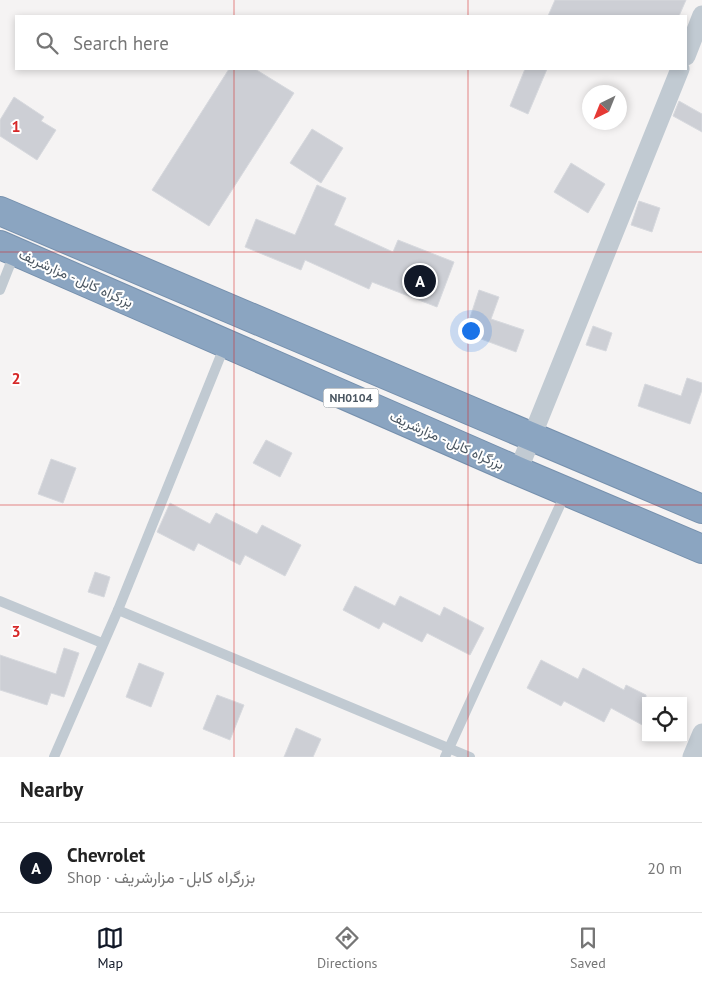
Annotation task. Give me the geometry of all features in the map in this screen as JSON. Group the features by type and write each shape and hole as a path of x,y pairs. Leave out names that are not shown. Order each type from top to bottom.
{"highway":[{"name":"NH0104","path":"0,211 702,510"},
{"name":"بزرگراه کابل - مزارشریف","path":"8,248 518,471 702,549"}],"street":[{"path":"687,53 702,15"},
{"path":"518,471 680,70"},
{"path":"692,757 702,733"}],"lane":[{"path":"0,290 8,248"},
{"path":"54,757 118,610 226,343"},
{"path":"447,752 566,491"},
{"path":"0,601 102,643"},
{"path":"118,610 447,752 470,757"}],"building":[{"path":"555,0 686,0 679,15 548,15"},
{"path":"228,70 257,70 294,93 209,226 152,190"},
{"path":"525,70 547,70 528,114 510,106"},
{"path":"14,97 44,117 41,121 56,130 37,160 0,136 0,120"},
{"path":"679,101 702,114 702,132 673,116"},
{"path":"312,129 343,148 321,183 290,163"},
{"path":"571,163 605,184 588,213 554,192"},
{"path":"317,185 346,198 334,225 393,252 398,240 454,262 437,307 372,282 369,289 305,260 301,270 245,247 256,219 295,235"},
{"path":"639,201 660,208 652,232 631,225"},
{"path":"479,290 499,297 491,319 524,330 516,352 465,333"},
{"path":"593,326 612,333 606,351 586,345"},
{"path":"687,378 702,383 702,390 690,424 638,406 645,384 681,396"},
{"path":"266,440 292,453 280,477 253,463"},
{"path":"51,459 76,468 63,503 38,494"},
{"path":"170,503 210,524 216,513 257,534 262,525 301,545 285,576 245,555 240,565 198,543 194,551 157,532"},
{"path":"95,572 110,577 104,597 88,592"},
{"path":"355,586 395,606 400,596 440,616 444,607 484,628 470,655 427,633 422,642 383,622 379,629 343,610"},
{"path":"64,648 79,653 64,697 51,693 47,705 0,690 0,655 56,674"},
{"path":"541,660 578,679 583,668 624,690 626,685 646,695 646,697 642,697 642,725 611,708 604,722 564,701 561,706 527,688"},
{"path":"139,663 164,673 151,707 126,697"},
{"path":"217,695 244,705 230,740 203,729"},
{"path":"296,728 321,739 313,757 284,757"}],"place":[{"name":"Chevrolet","path":"420,281"}]}
